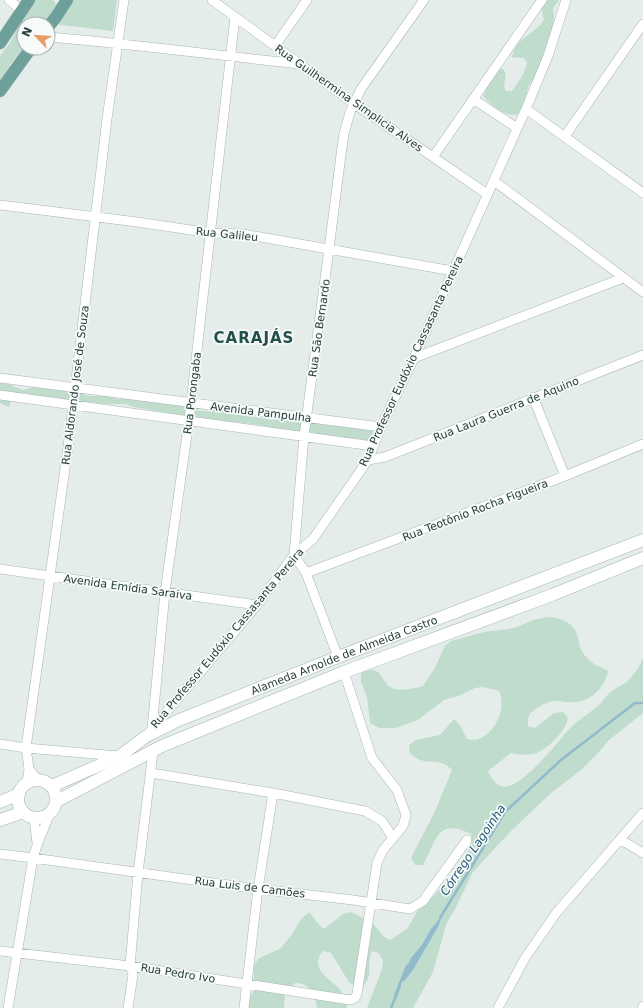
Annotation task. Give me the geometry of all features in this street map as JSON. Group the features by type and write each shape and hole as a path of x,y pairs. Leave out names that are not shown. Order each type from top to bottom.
{"main road":[{"path":"0,42 29,0"},
{"path":"56,17 68,0"},
{"path":"0,92 25,56"},
{"name":"Alameda Arnolde de Almeida Castro","path":"52,786 120,756 148,733 179,720 338,657 643,540"},
{"name":"Alameda Arnolde de Almeida Castro","path":"57,801 162,746 344,672 552,595 643,558"},
{"path":"431,621 438,637"},
{"path":"32,781 44,781 52,786 57,801 55,807 49,814 40,818 34,818 23,812 18,801 21,789 32,781"},
{"path":"0,802 19,794"},
{"path":"0,820 23,812"}],"street":[{"path":"9,0 21,10"},
{"name":"Rua Aldorando José de Souza","path":"32,781 26,748 68,447 74,387 124,0"},
{"name":"Rua Guilhermina Simplicia Alves","path":"212,0 353,103 487,194"},
{"path":"275,46 307,0"},
{"name":"Rua São Bernardo","path":"294,555 306,418 344,134 353,103 361,89 424,0"},
{"path":"433,157 542,0"},
{"name":"Rua Professor Eudóxio Cassasanta Pereira","path":"148,733 257,605 294,555 313,538 368,460 381,427 414,358 526,109 548,56 566,0"},
{"name":"Rua Porongaba","path":"148,733 165,592 189,420 235,17"},
{"path":"565,136 643,24"},
{"path":"56,38 118,42 230,57 300,64"},
{"path":"473,100 517,128"},
{"path":"526,109 643,193"},
{"path":"494,181 643,292"},
{"name":"Rua Galileu","path":"0,205 211,233 243,234 453,271"},
{"path":"414,358 623,278"},
{"name":"Rua Laura Guerra de Aquino","path":"368,460 386,457 533,397 643,355"},
{"name":"Avenida Pampulha","path":"0,378 381,427"},
{"path":"20,397 22,380"},
{"name":"Avenida Pampulha","path":"0,395 373,446"},
{"path":"533,397 565,476"},
{"name":"Rua Teotônio Rocha Figueira","path":"306,573 565,476 643,444"},
{"path":"294,555 306,573 338,657"},
{"name":"Avenida Emídia Saraiva","path":"0,569 257,605"},
{"path":"344,672 372,758 397,790 406,815 403,826 383,850 377,863 371,903"},
{"path":"0,744 26,748 120,756"},
{"path":"128,1008 133,976 130,966 138,873 153,752"},
{"path":"151,773 273,793 365,811 382,821 393,838"},
{"path":"244,1008 258,889 273,793"},
{"path":"498,1008 525,958 557,912 643,813"},
{"path":"8,1008 33,858 37,843 49,814"},
{"path":"34,818 37,843"},
{"name":"Rua Luis de Camões","path":"0,854 410,909 423,902 467,840"},
{"path":"621,840 643,853"},
{"name":"Rua Pedro Ivo","path":"0,951 130,966 350,1000 355,998 357,994 371,903"}],"green space":[{"path":"31,0 53,0 57,6 52,16 23,16"},
{"path":"71,0 117,0 113,31 56,24 56,20"},
{"path":"548,0 559,0 553,8 553,33 537,75 529,85 522,109 519,114 514,115 504,113 483,96 497,69 503,69 506,74 504,86 506,91 512,91 517,85 527,63 524,58 512,57 514,50 522,39 541,24 544,19 542,13 543,6"},
{"path":"16,31 17,56 10,65 9,71 0,87 0,56 11,41"},
{"path":"0,380 22,390 42,385 90,396 108,396 117,399 132,399 179,405 200,411 223,411 272,420 288,418 374,428 377,435 367,441 356,438 336,440 309,433 294,434 260,425 237,422 229,423 133,407 126,404 103,404 92,402 87,404 80,400 76,402 57,398 46,399 25,393 18,397 14,394 9,407 0,403"},
{"path":"547,617 560,619 571,625 576,632 580,648 584,654 591,662 608,671 607,676 599,689 587,699 576,702 550,702 532,712 528,718 528,726 535,728 554,713 563,712 568,718 564,729 545,749 534,754 522,755 511,753 488,771 495,782 502,787 505,787 512,785 528,774 580,719 599,705 609,693 629,680 638,669 643,657 643,713 609,740 581,770 551,793 511,831 473,872 446,925 433,972 413,1008 367,1008 382,969 383,961 379,953 372,951 367,981 364,985 356,987 349,982 331,953 323,951 318,960 319,967 342,992 346,999 347,1008 317,1008 315,998 311,990 304,985 295,983 285,995 284,1008 249,1008 250,998 254,990 254,966 258,959 281,948 301,919 309,912 324,929 343,914 351,912 373,923 383,936 390,940 407,929 418,910 425,906 460,866 472,843 471,834 459,829 451,828 444,830 435,840 423,865 415,865 411,858 435,811 452,770 442,763 420,760 410,753 409,745 416,740 440,735 454,719 460,725 467,739 476,740 483,737 489,733 498,720 501,705 499,691 483,687 475,688 461,695 444,700 418,720 395,728 379,728 370,723 367,697 361,682 361,673 368,670 373,670 380,674 388,685 399,690 423,686 434,669 445,646 451,641 484,632 517,627 533,620"}],"water":[{"path":"441,917 439,925 413,970 402,982 395,999 394,995 406,965 409,963 431,929"}],"waterway":[{"name":"Córrego Lagoinha","path":"440,918 505,812 561,760 635,703 643,703"},
{"name":"Córrego Lagoinha","path":"391,1008 400,986"}],"district":[{"name":"CARAJÁS","path":"254,338"}]}
